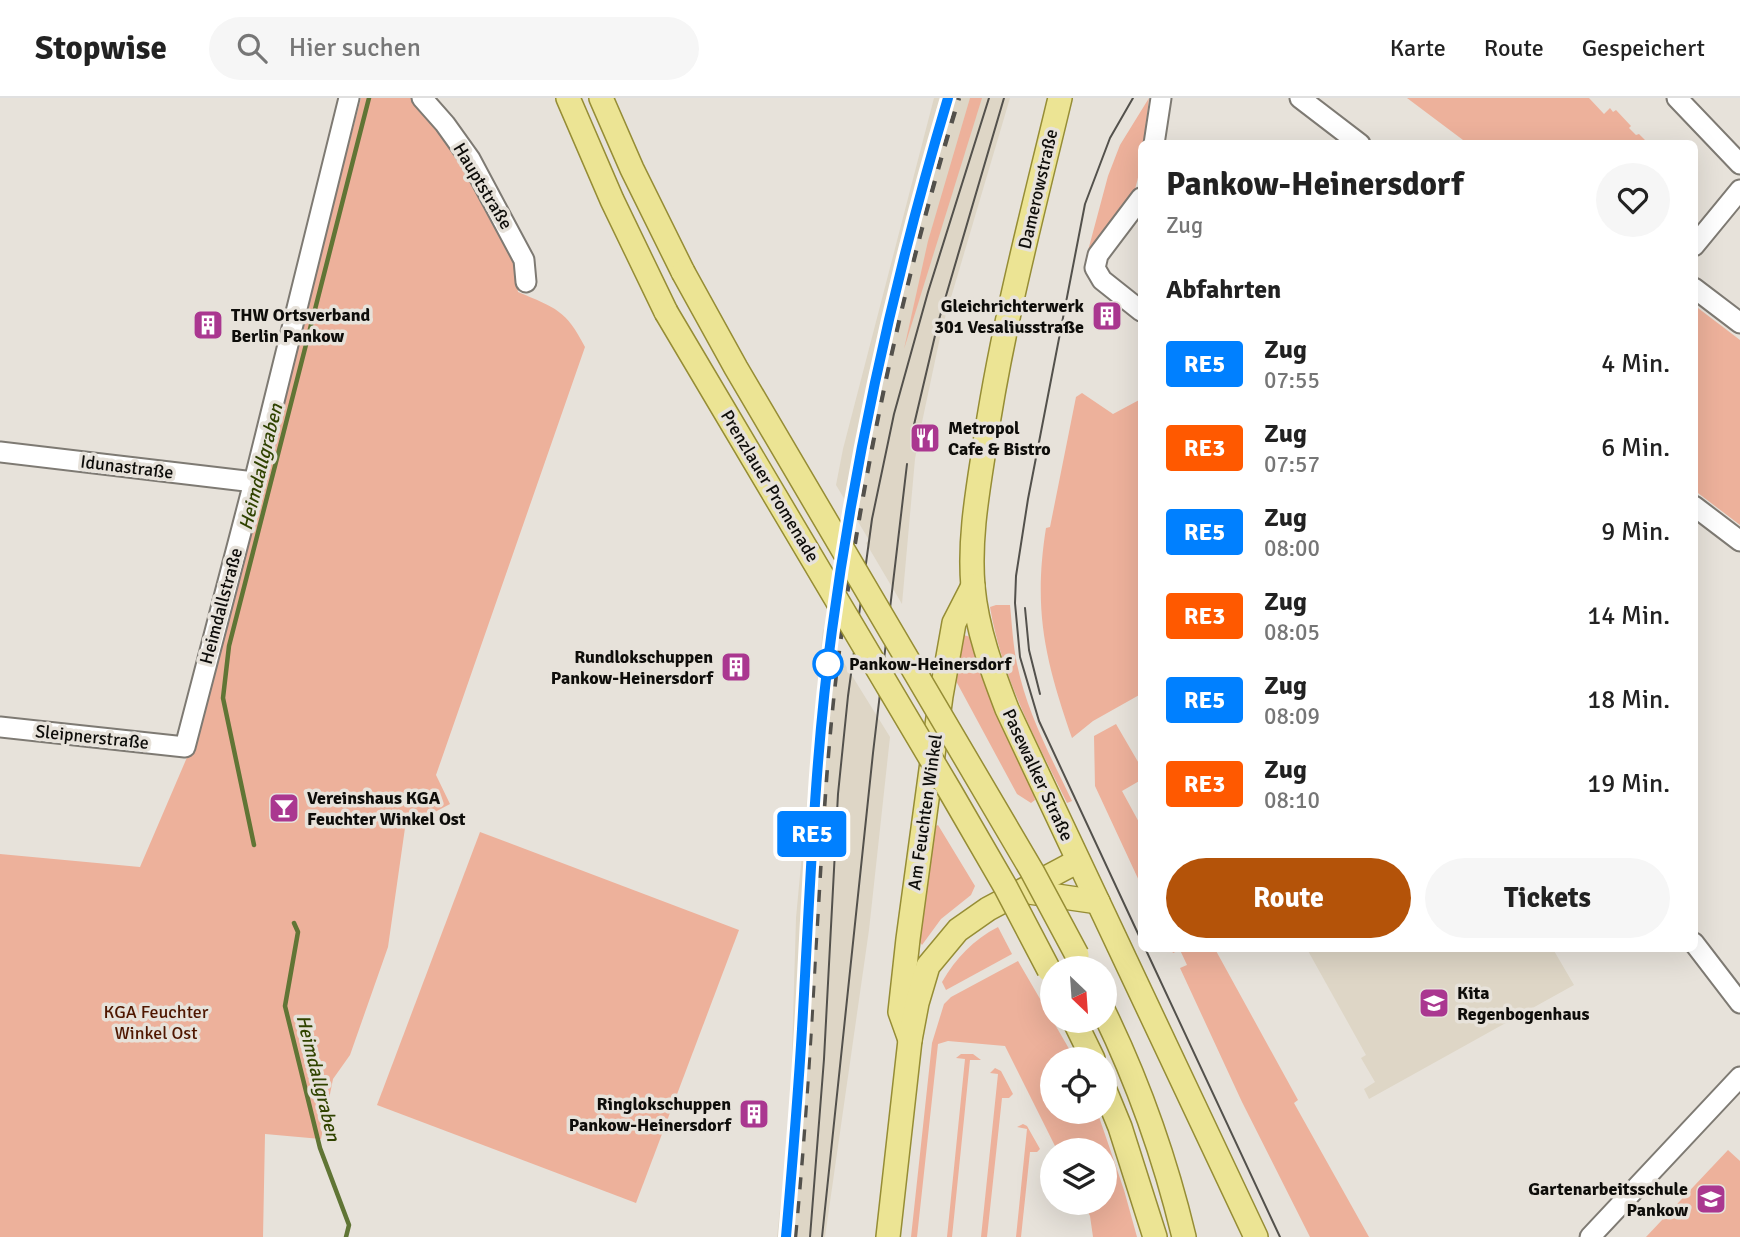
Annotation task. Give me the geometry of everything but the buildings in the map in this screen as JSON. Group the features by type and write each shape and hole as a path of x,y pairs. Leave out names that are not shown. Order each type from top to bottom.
{"main road":[{"name":"Prenzlauer Promenade","path":"568,98 612,200 666,312 985,850 1041,956"},
{"name":"Prenzlauer Promenade","path":"601,98 632,169 683,272 736,368 1019,849 1077,956"},
{"name":"Damerowstraße","path":"1017,280 1060,98"},
{"name":"Pasewalker Straße","path":"1017,280 995,375 975,510 973,586 988,658 1007,709 1255,1237"},
{"name":"Am Feuchten Winkel","path":"910,1040 900,1012 939,710 954,623 973,586"},
{"name":"Am Feuchten Winkel","path":"888,1237 910,1040 928,966 958,930 988,909 1078,861"},
{"path":"1023,891 1098,902"},
{"path":"1114,1033 1173,1189 1184,1237"},
{"path":"1117,1123 1141,1188 1155,1237"}],"street":[{"name":"Heimdallstraße","path":"185,747 349,98"},
{"name":"Hauptstraße","path":"422,98 470,159 524,260 526,282"},
{"path":"1155,140 1161,98"},
{"path":"1300,98 1355,140"},
{"path":"1677,98 1740,164"},
{"path":"1698,241 1740,191"},
{"path":"1133,305 1097,274 1095,261 1138,202"},
{"path":"1698,291 1740,323"},
{"name":"Idunastraße","path":"0,452 254,482"},
{"path":"1698,509 1740,541"},
{"name":"Sleipnerstraße","path":"0,727 185,747"},
{"path":"1698,948 1740,1003"},
{"path":"1590,1237 1740,1077"}],"shaded area":[{"path":"934,98 1010,98 942,328 915,459 902,604 866,543 869,540 836,485"},
{"path":"823,629 890,737 869,930 825,1237 777,1237 790,1121 796,918"},
{"path":"1309,952 1555,952 1574,985 1369,1099 1364,1089 1375,1082 1361,1058 1366,1055"}],"green space":[{"name":"KGA Feuchter Winkel Ost","path":"361,98 413,98 453,149 490,207 511,249 518,292 559,312 572,325 585,347 436,775 450,804 405,828 388,947 350,1055 333,1079 321,1139 265,1134 263,1237 0,1237 0,854 140,867 191,748"},
{"path":"970,98 982,98 904,349 928,241"},
{"path":"1149,98 1144,140 1138,140 1138,175 1133,196 1118,221 1085,262 1108,176 1120,145"},
{"path":"1407,98 1589,98 1604,114 1610,108 1613,112 1616,110 1631,126 1629,128 1645,140 1463,140"},
{"path":"1698,308 1740,340 1740,525 1698,493"},
{"path":"1082,393 1113,414 1138,401 1138,696 1093,721 1072,738 1048,659 1041,610 1041,584 1046,528 1050,527 1076,397"},
{"path":"1010,605 1021,682 1040,734 1072,801 1067,803 1011,684 990,607"},
{"path":"964,635 970,637 998,715 1033,791 1035,800 1031,803 1017,794 956,681"},
{"path":"1116,724 1138,762 1138,782 1122,791 1138,820 1138,879 1095,786 1094,736"},
{"path":"938,825 975,886 971,895 941,919 922,945 919,941 934,827"},
{"path":"480,832 739,930 636,1203 377,1105"},
{"path":"998,927 1012,954 946,990 942,982 959,957"},
{"path":"1181,952 1217,952 1298,1100 1294,1103 1369,1237 1310,1237 1242,1102 1180,968 1187,965"},
{"path":"1018,961 1040,999 1040,1033 1060,1033 1068,1047 1040,1047 1040,1116 1005,1046 948,1041 938,1044 917,1237 911,1237 932,1043 944,1004 951,997"},
{"path":"961,1054 973,1054 981,1060 970,1060 952,1237 947,1237 965,1059 956,1058"},
{"path":"995,1068 1001,1071 1013,1094 1009,1098 1002,1098 987,1237 981,1237 998,1074 990,1073"},
{"path":"1023,1124 1027,1126 1040,1149 1030,1152 1021,1237 1016,1237 1027,1129 1017,1127"},
{"path":"1044,1124 1101,1124 1106,1138 1051,1138"},
{"name":"Gartenarbeitsschule Pankow","path":"1728,1150 1740,1161 1740,1237 1646,1237"},
{"path":"1117,1170 1137,1237 1093,1237 1090,1216 1117,1215"}],"waterway":[{"name":"Heimdallgraben","path":"254,845 223,698 229,646 369,98"},
{"name":"Heimdallgraben","path":"294,923 298,932 285,1006 320,1148 349,1225 346,1237"}],"tram line":[{"path":"810,1237 824,1059 838,794 848,696 872,519 894,414 928,292 989,98"},
{"path":"913,429 938,323 1004,98"},
{"path":"1133,98 1110,138 1085,204 1028,499 1016,576 1015,603 1020,657 1039,721 1138,934"},
{"path":"822,1237 873,753 907,464"},
{"path":"1025,608 1029,650 1040,694"},
{"path":"1147,952 1280,1237"}],"railway":[{"path":"795,1237 828,755 841,636 862,499 889,364 921,231 959,98"},
{"path":"882,347 897,283"},
{"path":"820,745 837,592 863,440"}],"train":[{"name":"RE5","path":"786,1237 802,1028 810,859 831,631 851,501 889,314 948,98"}],"place":[{"name":"Gleichrichterwerk 301 Vesaliusstraße","path":"1107,316"},
{"name":"THW Ortsverband Berlin Pankow","path":"208,325"},
{"name":"Metropol Cafe & Bistro","path":"925,438"},
{"name":"Pankow-Heinersdorf","path":"828,664"},
{"name":"Rundlokschuppen Pankow-Heinersdorf","path":"736,667"},
{"name":"Vereinshaus KGA Feuchter Winkel Ost","path":"284,808"},
{"name":"Kita Regenbogenhaus","path":"1434,1003"},
{"name":"Ringlokschuppen Pankow-Heinersdorf","path":"754,1114"},
{"name":"Gartenarbeitsschule Pankow","path":"1711,1199"}]}
